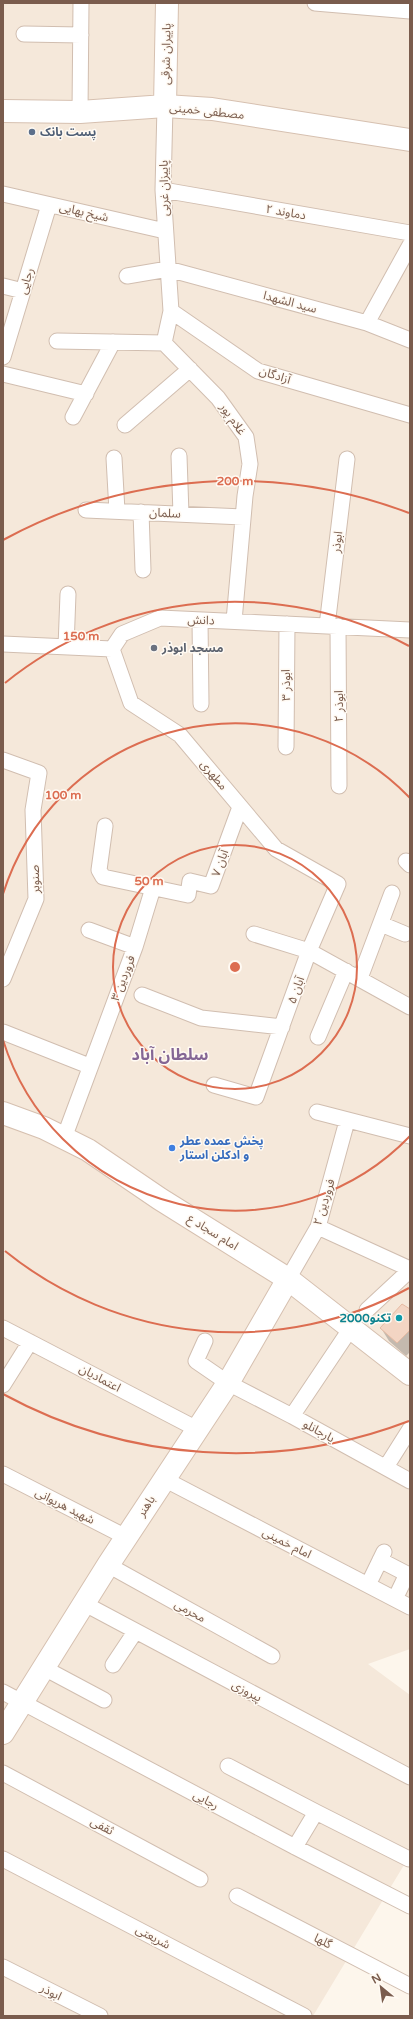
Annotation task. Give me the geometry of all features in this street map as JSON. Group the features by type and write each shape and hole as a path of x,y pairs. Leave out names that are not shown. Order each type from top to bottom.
{"street":[{"path":"80,112 81,3"},
{"name":"پاییران شرقی","path":"165,106 167,3"},
{"path":"315,3 410,11"},
{"path":"24,34 81,35"},
{"name":"مصطفی خمینی","path":"3,111 80,112 165,106 212,109 410,140"},
{"name":"پاییزان غربی","path":"165,106 163,190 168,269"},
{"name":"دماوند ۲","path":"163,190 410,233"},
{"name":"شیخ بهایی","path":"3,194 165,231"},
{"name":"رجایی","path":"4,348 49,204"},
{"path":"367,323 410,245"},
{"path":"58,341 164,343 171,311 168,269 127,276"},
{"name":"سید الشهدا","path":"168,269 367,323 410,340"},
{"path":"3,286 23,291"},
{"name":"آزادگان","path":"171,311 258,371 410,415"},
{"path":"73,417 113,342"},
{"name":"غلام پور","path":"164,343 218,398 246,437 250,464 243,517 234,621"},
{"path":"125,425 190,369"},
{"path":"3,374 86,394"},
{"path":"179,456 181,514"},
{"path":"114,458 117,511"},
{"name":"ابوذر","path":"332,626 348,459"},
{"name":"سلمان","path":"86,510 243,517"},
{"path":"141,512 142,570"},
{"path":"66,647 68,594"},
{"name":"دانش","path":"112,649 122,634 160,618 410,630"},
{"path":"200,620 201,704"},
{"name":"ابوذر ۳","path":"286,747 287,624"},
{"name":"ابوذر ۲","path":"332,626 339,786"},
{"path":"3,644 112,649"},
{"name":"مطهری","path":"112,649 131,703 180,735 276,849 338,884"},
{"name":"صنوبر","path":"3,760 39,773 33,810 36,899 3,979"},
{"name":"آبان ۷","path":"153,888 188,895 190,881 211,886 240,807"},
{"path":"105,826 99,870 103,877 153,888"},
{"name":"آبان ۵","path":"214,1085 256,1097 309,951 338,884"},
{"name":"فروردین ۳","path":"64,1138 89,1066 135,947 153,888"},
{"path":"360,978 392,893"},
{"path":"381,924 405,934"},
{"path":"89,930 135,947"},
{"path":"254,934 309,951 410,1007"},
{"path":"318,1037 346,971"},
{"path":"142,995 200,1018 282,1027"},
{"path":"3,1032 89,1066"},
{"path":"317,1112 347,1121 410,1136"},
{"name":"امام سجاد ع","path":"3,1113 44,1128 88,1150 160,1198 288,1279 410,1374"},
{"name":"فروردین ۲","path":"288,1279 318,1227 347,1121"},
{"path":"318,1227 410,1269 367,1310"},
{"name":"باهنر","path":"3,1733 126,1537 228,1383 288,1279"},
{"name":"اعتمادیان","path":"3,1328 197,1429"},
{"path":"292,1416 351,1328"},
{"name":"یارجانلو","path":"205,1340 196,1361 228,1383 292,1416 410,1481"},
{"path":"4,1380 30,1342"},
{"path":"386,1467 410,1428"},
{"name":"شهید هریوانی","path":"3,1474 126,1537"},
{"name":"امام خمینی","path":"164,1479 410,1607"},
{"path":"368,1585 382,1556 407,1574 395,1599"},
{"name":"محرمی","path":"108,1565 272,1656"},
{"name":"پیروزی","path":"85,1604 135,1632 410,1777"},
{"path":"113,1665 135,1632"},
{"path":"44,1668 104,1700"},
{"name":"رجایی","path":"3,1692 22,1704 410,1906"},
{"path":"228,1766 409,1859"},
{"name":"ثقفی","path":"3,1773 200,1879"},
{"path":"295,1847 316,1812"},
{"name":"شریعتی","path":"3,1859 304,2016"},
{"name":"گلها","path":"237,1896 410,1986"},
{"name":"ابوذر","path":"3,1967 100,2016"}],"shaded area":[{"path":"3,3 410,3 410,1649 368,1664 410,1695 410,1855 313,2016 3,2016"}],"building":[{"name":"تکنو2000","path":"402,1304 410,1309 410,1330 397,1343 380,1328"}],"place":[{"name":"پست بانک","path":"32,132"},
{"name":"مسجد ابوذر","path":"154,648"},
{"name":"پخش عمده عطر و ادکلن استار","path":"172,1148"},
{"name":"تکنو2000","path":"399,1318"}],"district":[{"name":"سلطان آباد","path":"170,1054"}]}
